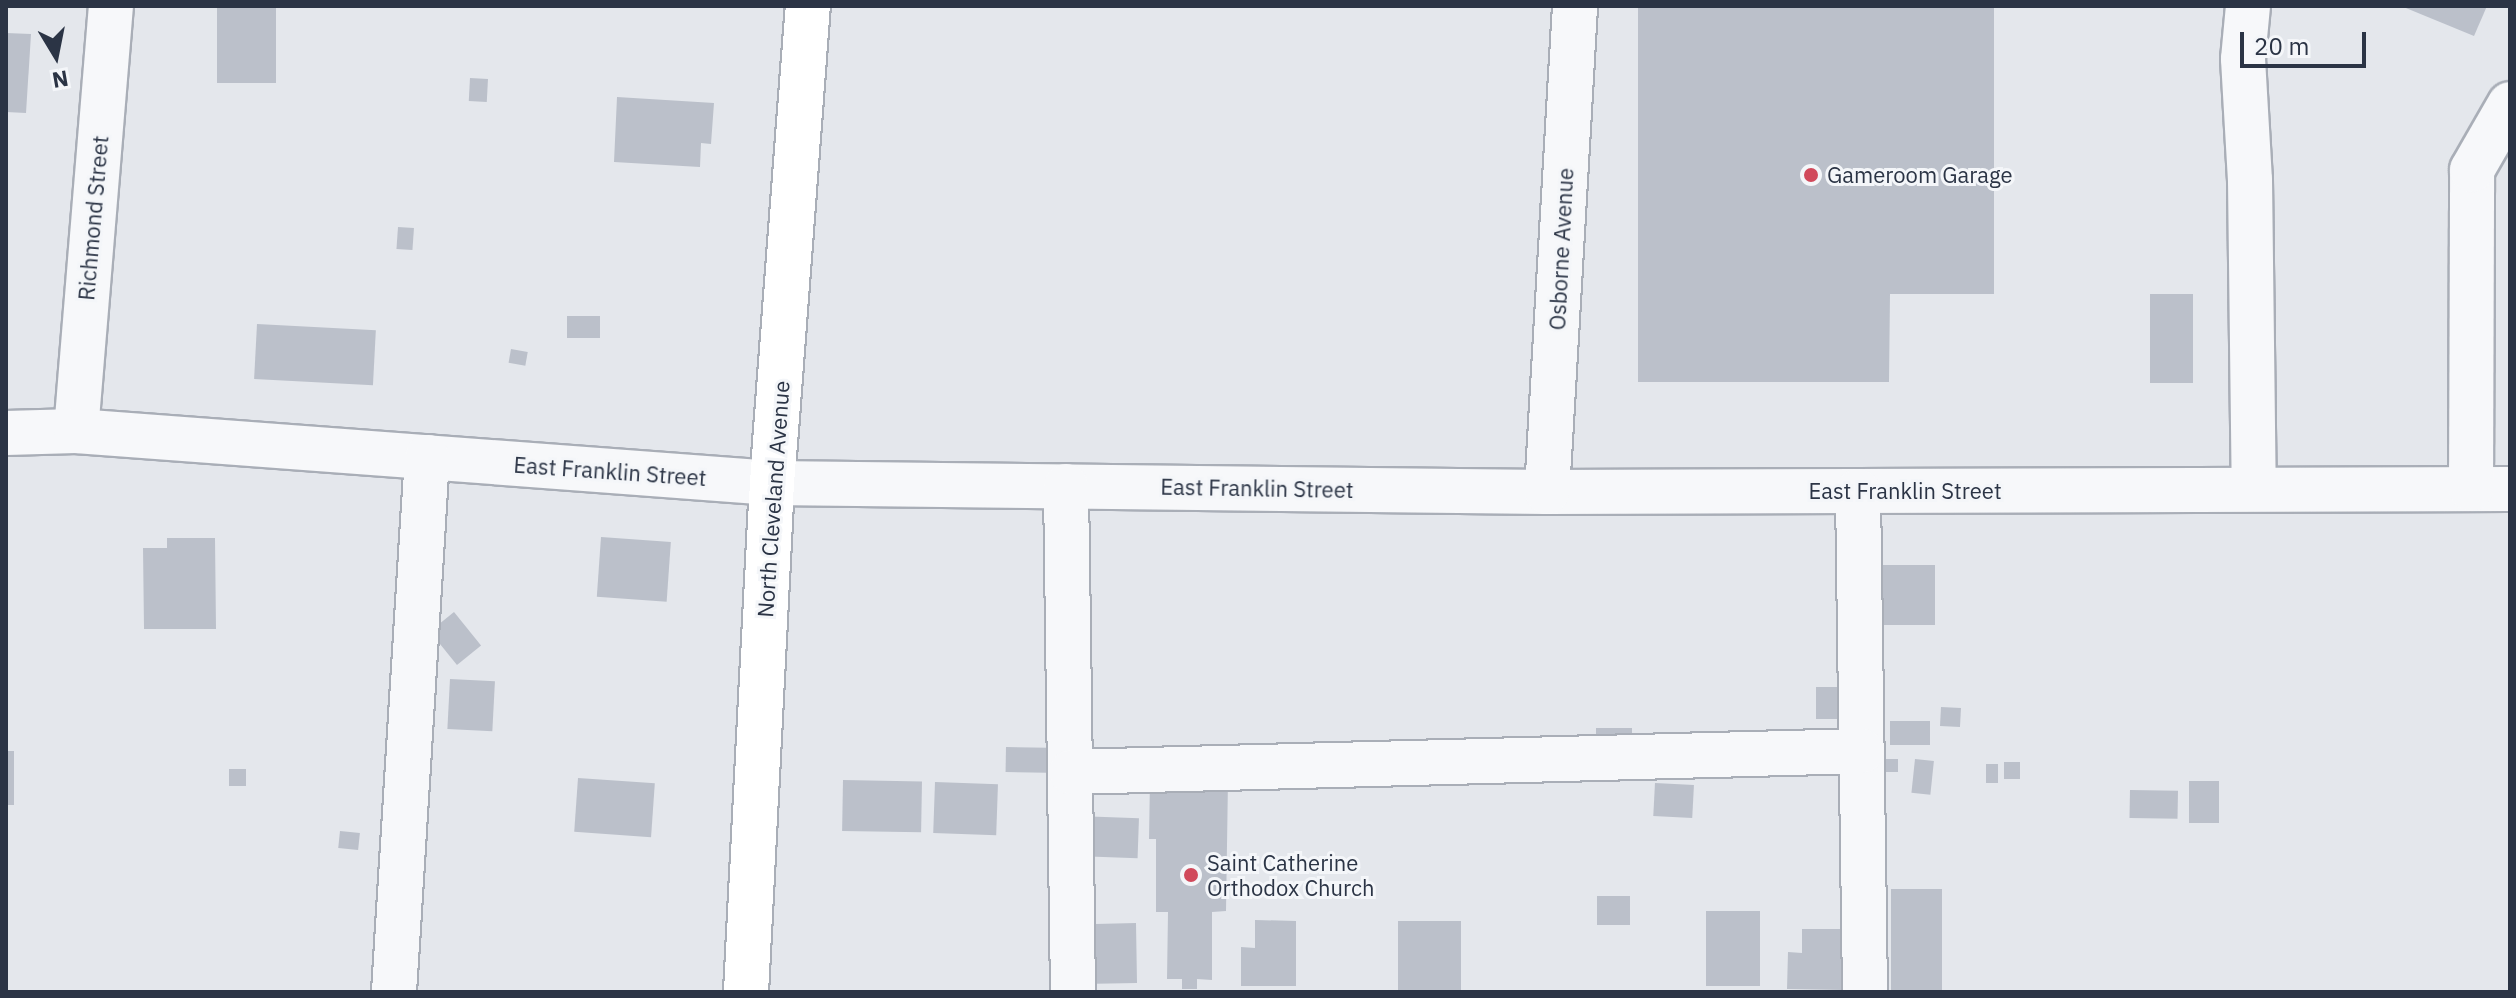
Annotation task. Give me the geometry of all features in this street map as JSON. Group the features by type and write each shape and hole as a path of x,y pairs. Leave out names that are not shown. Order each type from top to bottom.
{"main road":[{"name":"North Cleveland Avenue","path":"746,992 772,483 808,6"}],"street":[{"name":"Richmond Street","path":"76,431 111,6"},
{"name":"Osborne Avenue","path":"1547,492 1575,6"},
{"path":"2248,6 2243,59 2251,210 2254,489"},
{"path":"2490,489 2472,170 2510,104"},
{"name":"East Franklin Street","path":"6,433 76,431 772,483 1547,492 2490,489"},
{"path":"394,992 427,457"},
{"path":"1066,486 1073,992"},
{"path":"1858,491 1865,992"},
{"path":"1071,772 1862,751"}],"building":[{"path":"217,6 276,6 276,83 217,83"},
{"path":"1638,6 1994,6 1994,294 1890,294 1889,382 1638,382"},
{"path":"2401,6 2487,6 2474,36"},
{"path":"6,33 31,34 26,113 6,112"},
{"path":"470,78 488,79 487,102 469,101"},
{"path":"617,97 714,103 711,144 701,143 700,167 614,162"},
{"path":"398,227 414,228 412,250 396,249"},
{"path":"2150,294 2193,294 2193,383 2150,383"},
{"path":"567,316 600,316 600,338 567,338"},
{"path":"257,324 376,330 373,385 254,379"},
{"path":"511,349 528,352 525,366 509,363"},
{"path":"601,537 671,542 667,602 597,597"},
{"path":"167,538 215,538 216,629 144,629 143,548 167,548"},
{"path":"1882,565 1935,565 1935,625 1882,625"},
{"path":"454,612 481,645 457,665 430,632"},
{"path":"450,679 495,681 492,731 447,729"},
{"path":"1816,687 1837,687 1837,719 1816,719"},
{"path":"1941,707 1961,708 1960,727 1940,726"},
{"path":"1890,721 1930,721 1930,745 1890,745"},
{"path":"1596,728 1632,728 1632,753 1596,753"},
{"path":"1006,747 1048,748 1048,773 1006,772"},
{"path":"6,751 14,751 14,805 6,805"},
{"path":"1879,759 1898,759 1898,772 1879,772"},
{"path":"1915,759 1934,761 1930,795 1911,793"},
{"path":"2004,762 2020,762 2020,779 2004,779"},
{"path":"1986,764 1998,764 1998,783 1986,783"},
{"path":"229,769 246,769 246,786 229,786"},
{"path":"578,778 655,783 651,837 574,832"},
{"name":"Saint Catherine Orthodox Church","path":"1150,779 1228,780 1226,911 1212,912 1212,980 1197,979 1197,989 1182,989 1182,979 1167,979 1168,912 1156,912 1156,839 1149,839"},
{"path":"843,780 922,781 921,832 842,831"},
{"path":"2189,781 2219,781 2219,823 2189,823"},
{"path":"935,782 998,784 996,835 933,833"},
{"path":"1655,783 1694,785 1692,818 1653,816"},
{"path":"2130,790 2178,791 2178,819 2130,818"},
{"path":"1077,816 1139,818 1138,858 1076,856"},
{"path":"340,831 360,833 358,850 338,848"},
{"path":"1891,889 1942,889 1942,992 1891,992"},
{"path":"1597,896 1630,896 1630,925 1597,925"},
{"path":"1706,911 1760,911 1760,986 1706,986"},
{"path":"1255,920 1296,921 1296,986 1241,986 1241,947 1255,948"},
{"path":"1398,921 1461,921 1461,992 1398,992"},
{"path":"1136,923 1137,983 1082,984 1082,945 1095,945 1095,924"},
{"path":"1802,929 1844,929 1843,990 1787,989 1788,952 1802,953"}],"place":[{"name":"Gameroom Garage","path":"1811,175"},
{"name":"Saint Catherine Orthodox Church","path":"1191,875"}]}
